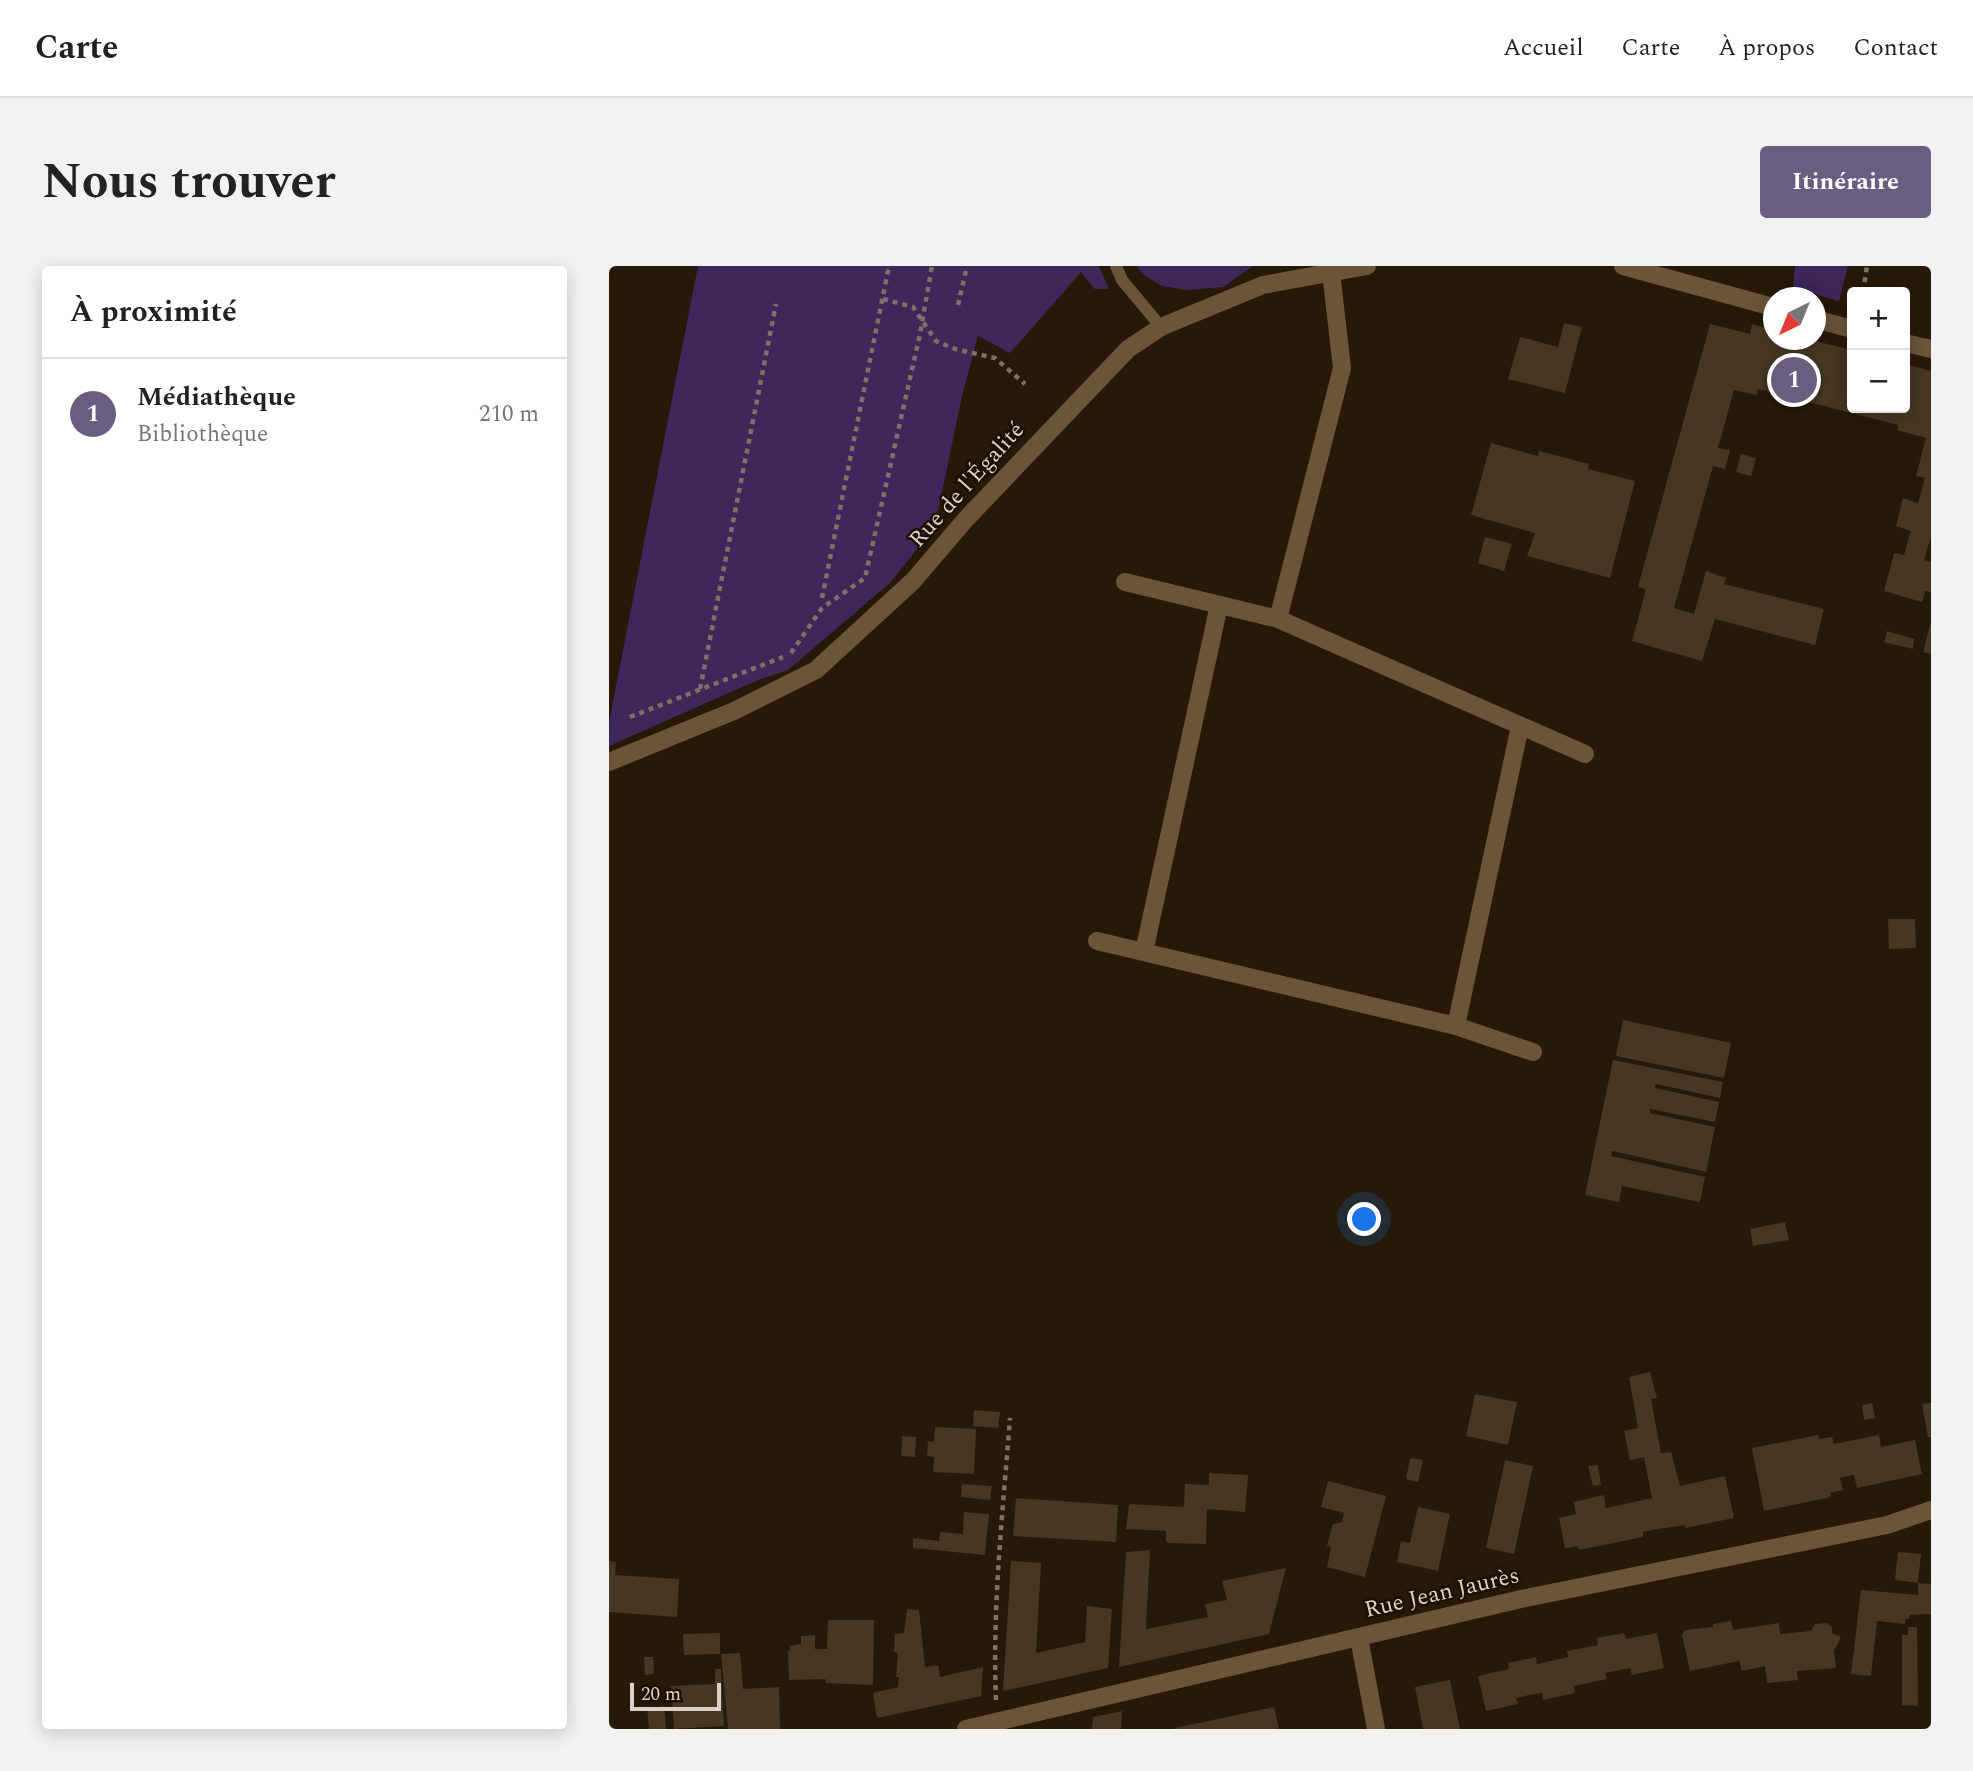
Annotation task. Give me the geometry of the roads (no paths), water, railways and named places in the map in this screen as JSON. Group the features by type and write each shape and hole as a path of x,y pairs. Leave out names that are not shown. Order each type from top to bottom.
{"street":[{"name":"Rue de l'Égalité","path":"609,762 734,711 816,670 913,581 966,519 1128,349 1161,327 1263,285 1367,266"},
{"path":"1623,266 1763,304"},
{"path":"1278,619 1342,368 1331,272"},
{"path":"1826,322 1847,328"},
{"path":"1910,344 1931,349"},
{"path":"1125,582 1278,619 1585,754"},
{"path":"1145,952 1219,605"},
{"path":"1456,1026 1520,726"},
{"path":"1097,941 1456,1026 1533,1052"},
{"name":"Rue Jean Jaurès","path":"966,1729 1521,1599 1887,1525 1931,1510"},
{"path":"1359,1638 1376,1729"}],"lane":[{"path":"1115,266 1122,280 1161,327"}],"place":[{"name":"Médiathèque","path":"1794,380"}]}
